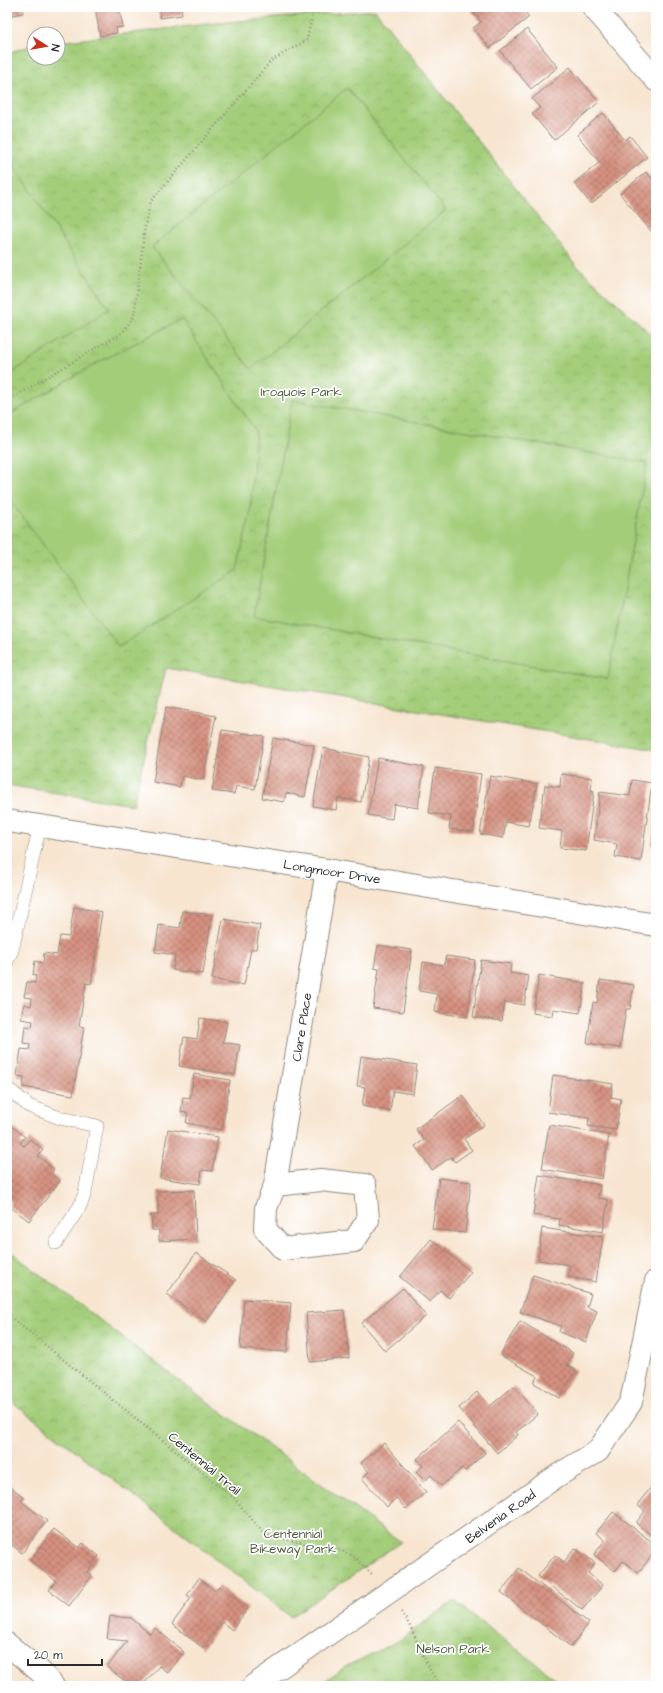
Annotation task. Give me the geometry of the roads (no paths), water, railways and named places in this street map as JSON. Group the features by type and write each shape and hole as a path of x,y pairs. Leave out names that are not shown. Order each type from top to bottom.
{"street":[{"path":"593,7 656,80"},
{"name":"Longmoor Drive","path":"7,821 327,870 656,925"},
{"name":"Clare Place","path":"275,1185 321,1180 364,1185 368,1220 354,1241 283,1249 265,1229 266,1208 275,1185 327,870"},
{"name":"Belvenia Road","path":"253,1686 557,1476 598,1451 631,1402 656,1281"},
{"path":"7,1644 43,1674 53,1686"}],"lane":[{"path":"7,961 12,950 40,825"},
{"path":"7,1088 29,1106 60,1118 97,1126 85,1193 80,1206 56,1243"}],"park label":[{"name":"Iroquois Park","path":"301,391"},
{"name":"Centennial Bikeway Park","path":"293,1540"},
{"name":"Nelson Park","path":"453,1648"}]}
